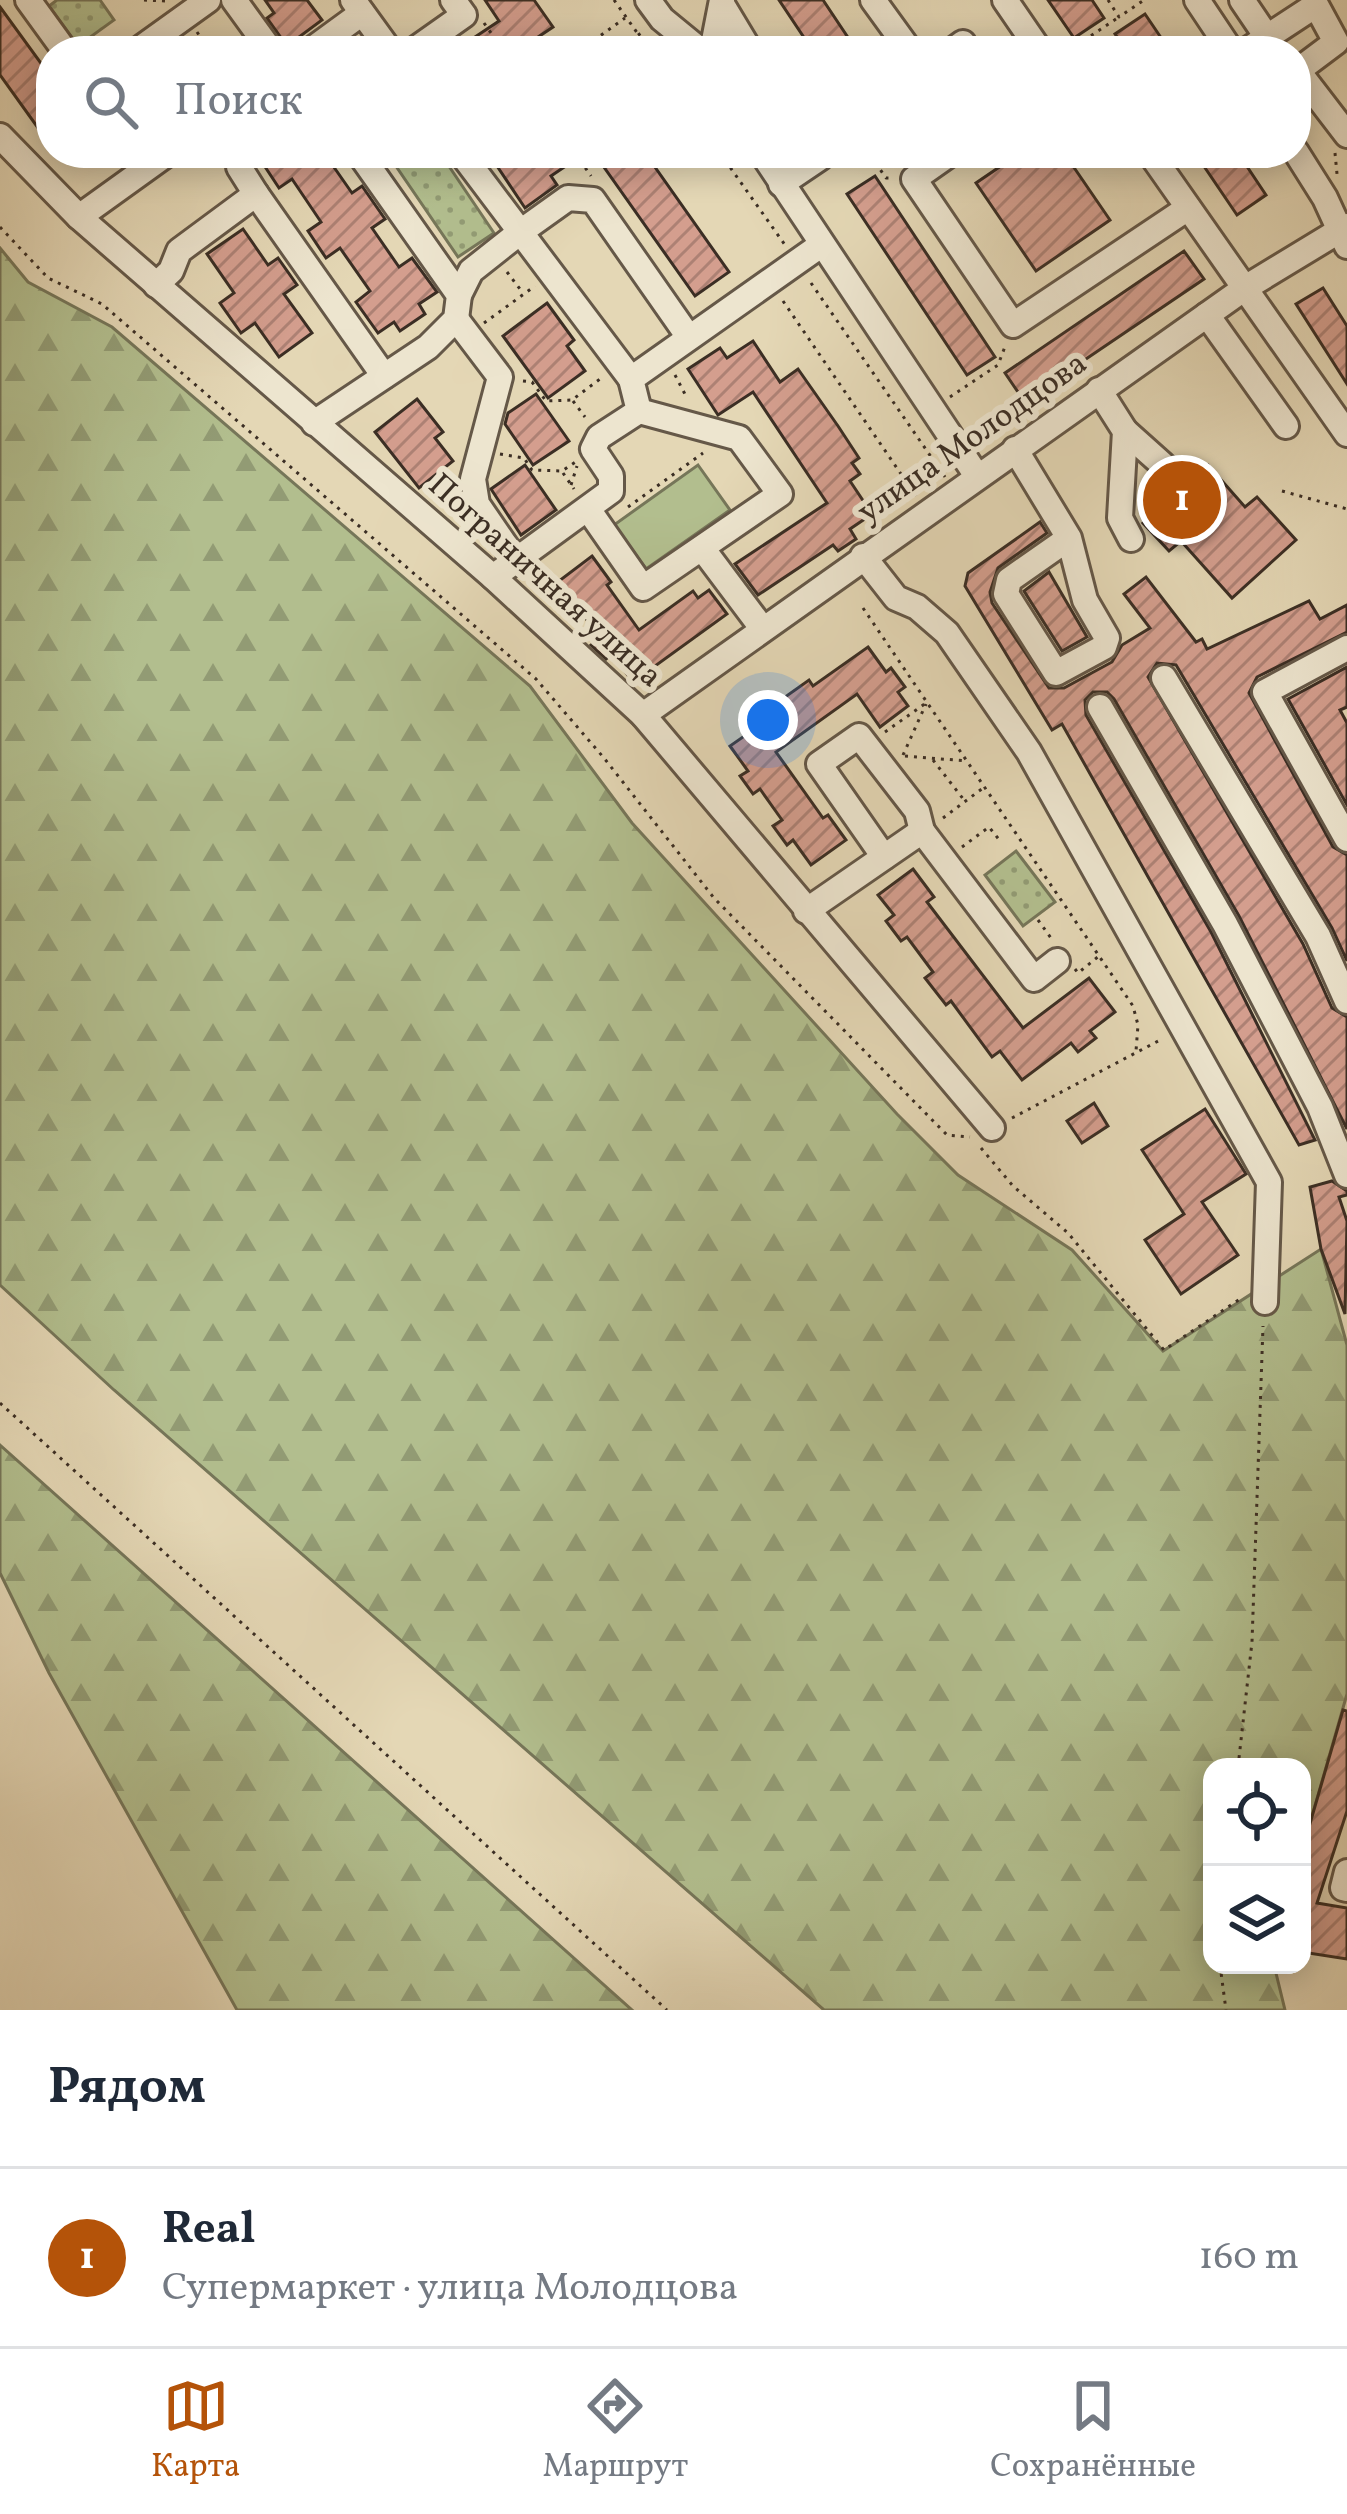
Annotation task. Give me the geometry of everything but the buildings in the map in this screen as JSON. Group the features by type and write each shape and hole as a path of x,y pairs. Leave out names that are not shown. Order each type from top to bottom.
{"street":[{"path":"28,0 54,36"},
{"path":"158,36 208,0"},
{"path":"234,0 260,36"},
{"path":"648,0 682,36"},
{"path":"873,0 899,36"},
{"path":"1005,0 1027,36"},
{"path":"1197,0 1221,36"},
{"path":"1242,0 1254,36"},
{"path":"713,36 723,3"},
{"path":"723,3 742,36"},
{"path":"1269,36 1316,3 1336,42 1311,61"},
{"path":"326,36 358,7 379,36"},
{"path":"429,36 458,8"},
{"path":"1311,91 1322,106 1343,119"},
{"name":"Пограничная улица","path":"0,136 79,217 493,577 643,715 992,1129"},
{"path":"79,217 147,168"},
{"path":"240,168 384,376"},
{"path":"368,168 500,377 473,479 477,504 516,561"},
{"path":"472,168 626,372 638,411"},
{"path":"771,168 977,476"},
{"path":"781,184 802,168"},
{"path":"929,168 914,178 1013,326 1188,208"},
{"path":"1160,168 1347,434"},
{"path":"1305,168 1344,234"},
{"path":"156,285 171,271 178,251 256,194"},
{"path":"314,423 428,346 461,316 471,271 568,198 593,200 682,340"},
{"name":"улица Молодцова","path":"643,715 1245,288 1344,234"},
{"path":"626,372 682,340 821,244"},
{"path":"1207,315 1286,427"},
{"path":"1099,390 1125,430 1163,465"},
{"path":"493,577 594,518 611,491 611,476 593,449 599,437 638,411 740,438 780,494 643,588 594,518"},
{"path":"1125,430 1120,518 1131,539"},
{"path":"1015,449 1069,538 1085,600 1107,643 1056,673 1006,594 1006,586 1069,538"},
{"path":"702,548 762,628"},
{"path":"863,556 896,598 917,607 947,633 1028,752 1269,1183 1265,1292"},
{"path":"1347,648 1264,692 1347,839"},
{"path":"1164,678 1318,936 1347,1001"},
{"path":"1100,706 1225,924 1320,1107 1346,1168"},
{"path":"884,857 819,764 859,736 916,812 922,831 1034,979 1068,967"},
{"path":"806,911 922,831"},
{"path":"1347,1872 1343,1888 1347,1888"}],"path":[{"path":"614,0 639,35"},
{"path":"1108,0 1119,17"},
{"path":"1091,36 1144,0"},
{"path":"458,8 480,17 493,36"},
{"path":"600,36 626,17"},
{"path":"586,168 596,183 593,200"},
{"path":"731,168 956,491"},
{"path":"879,168 886,178 914,178"},
{"path":"0,227 48,278 102,304 536,680 714,898 947,1136 972,1138 1013,1186 1068,1233 1163,1350 1265,1292"},
{"path":"493,253 524,294"},
{"path":"461,316 524,294 552,274"},
{"path":"768,280 927,511"},
{"path":"932,410 998,365 1013,326"},
{"path":"682,340 673,362 676,382 686,398"},
{"path":"500,377 532,382 546,401 572,400 626,372"},
{"path":"594,518 729,435"},
{"path":"481,451 524,458 532,470 562,471"},
{"path":"572,485 579,459"},
{"path":"1282,491 1347,509"},
{"path":"863,608 1133,1006 1138,1025 1136,1052"},
{"path":"867,746 927,702"},
{"path":"927,702 903,756 967,761"},
{"path":"932,758 965,801"},
{"path":"956,808 984,786"},
{"path":"944,860 989,827 1000,842"},
{"path":"1068,967 1099,956"},
{"path":"992,1129 1180,1029"},
{"path":"1239,1758 1252,1642 1265,1292"},
{"path":"0,1403 667,2010"},
{"path":"1221,1974 1226,2010"}],"green space":[{"path":"57,0 100,0 114,20 92,36 71,36 49,6"},
{"path":"397,168 450,168 494,233 458,257"},
{"path":"0,248 28,282 112,327 530,686 632,823 897,1114 958,1175 1072,1250 1163,1351 1321,1249 1347,1345 1347,1694 1311,1820 1311,1758 1203,1758 1203,1974 1276,1974 1285,2010 824,2010 0,1285"},
{"path":"698,465 730,510 646,569 614,525"},
{"path":"1016,851 1055,902 1023,926 985,875"},
{"path":"0,1445 632,2010 237,2010 49,1673 0,1573"}],"place":[{"name":"Real","path":"1182,500"}]}
